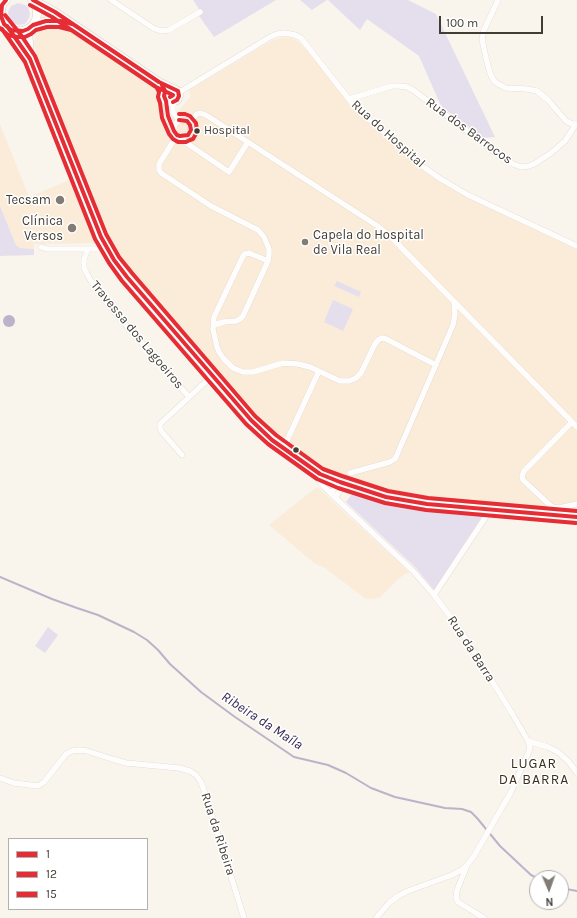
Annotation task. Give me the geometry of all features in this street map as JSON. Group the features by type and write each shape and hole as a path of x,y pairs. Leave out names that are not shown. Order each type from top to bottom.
{"main road":[{"path":"33,0 56,12 159,82 171,91 178,98 175,102 169,101 164,96 171,91"},
{"path":"30,59 30,27 36,20 37,15 37,9 33,0"},
{"path":"3,2 1,10 3,22 30,59 101,237 108,249 121,270 256,425 283,449 320,474 374,494 401,500 433,504 577,517"},
{"path":"3,22 11,30 17,31 23,31 50,20 72,24"}],"street":[{"path":"111,0 153,28 161,31 168,30 200,12"},
{"path":"498,0 484,30 482,39 490,73 494,81 506,88 537,91 548,100 566,121 572,124 577,124"},
{"name":"Rua do Hospital","path":"171,91 270,37 285,33 298,36 358,110 421,165 439,178 473,197 577,246"},
{"name":"Rua dos Barrocos","path":"349,99 392,86 406,87 413,90 504,159 521,167 534,164 552,153 565,141 577,124"},
{"path":"169,101 179,120"},
{"path":"169,101 167,113 175,133 185,142 229,172 248,142"},
{"path":"189,122 197,114 203,113 379,228 390,237 577,427"},
{"path":"179,120 189,122"},
{"path":"174,129 175,124 179,120"},
{"path":"178,136 185,136 190,133 191,128 189,122"},
{"path":"178,136 160,162 159,167 161,173 211,206 258,230 264,237 270,252 268,261 243,316 240,319 214,325"},
{"path":"41,248 108,249"},
{"name":"Travessa dos Lagoeiros","path":"88,249 84,259 84,268 91,281 111,308 189,397"},
{"path":"268,261 249,253 245,254 215,314 215,339 219,352 227,363 236,370 253,372 279,364 290,363 305,365 340,381 346,382 361,373 375,344 382,338 436,365"},
{"path":"350,473 390,462 398,455 454,322 456,314 454,302"},
{"path":"283,449 319,371"},
{"name":"Travessa dos Lagoeiros","path":"182,455 162,432 160,426 212,376"},
{"path":"572,422 524,471 522,476 523,480 552,507 559,508 577,504"},
{"name":"Rua da Barra","path":"308,466 316,478 413,571 434,595 461,631 528,741"},
{"path":"333,495 343,483"},
{"path":"434,595 490,509"},
{"path":"528,741 548,747 558,752 569,762 577,773"},
{"path":"376,918 389,903 398,896 452,875 467,865 474,856 511,792 527,757 530,747 528,741"},
{"name":"Rua da Ribeira","path":"0,778 14,783 38,786 44,782 66,754 72,751 80,750 112,760 179,768 190,771 196,775 206,793 244,918"},
{"path":"467,865 456,893 456,900 484,918"}],"shaded area":[{"path":"193,0 276,0 214,37 199,16 199,9"},
{"path":"300,0 327,0 312,10"},
{"path":"328,0 408,0 436,14 495,137 483,138 441,106 419,56 367,19 360,30"},
{"path":"18,3 28,7 30,14 25,24 18,25 11,22 9,19 8,12 11,6"},
{"path":"57,27 68,29 158,88 161,92 169,122 191,96 189,90 273,40 285,37 296,40 308,51 350,106 423,171 470,199 577,250 577,514 413,499 392,495 350,482 322,467 261,423 138,281 128,269 114,247 37,57 34,43 37,33 42,29"},
{"path":"0,124 29,197 72,179 97,243 34,244 34,249 20,248 16,245 0,206"},
{"path":"0,206 16,245 20,248 34,249 34,255 0,256"},
{"path":"337,281 361,292 359,297 334,286"},
{"path":"333,300 353,309 343,331 324,322"},
{"path":"11,315 14,316 14,326 7,327 4,326 3,319 4,316"},
{"path":"317,487 409,572 399,578 379,598 366,599 325,568 314,563 269,525"},
{"path":"352,494 406,508 483,515 434,590 415,567 346,502"},
{"path":"48,627 58,635 45,653 35,646"}],"waterway":[{"name":"Ribeira da Maíla","path":"0,577 52,599 98,615 134,632 147,640 170,664 201,692 294,757 328,765 346,773 371,788 395,797 445,808 462,809 471,812 500,846 529,873"},
{"name":"Ribeira da Maíla","path":"569,890 577,891"}],"transit line":[{"name":"1","path":"6,0 2,5 1,16 4,24 11,30 23,31 33,25 46,21 60,21 72,24"},
{"name":"1","path":"33,0 55,12 159,82 178,91 179,96 177,100 173,102"},
{"name":"12","path":"30,5 52,17 156,87 173,95 170,97"},
{"name":"15","path":"5,15 35,56 106,234 119,257 255,416 276,435 323,469 388,491 428,498 577,511"},
{"name":"1","path":"7,26 30,59 101,237 114,260 251,420 272,440 320,474 386,497 427,504 577,517"},
{"name":"12","path":"0,28 8,35 17,37 25,37 36,30 47,27 59,27 71,30"},
{"name":"12","path":"2,29 25,62 95,239 109,263 122,281 246,424 268,444 317,479 338,488 385,503 426,510 576,523"},
{"name":"1","path":"162,85 165,91 164,96 168,116 174,131 180,136 188,135 191,130 190,125 187,121 179,120"},
{"name":"12","path":"157,88 159,92 158,97 162,118 169,134 178,142 186,142 193,139 197,132 196,123 190,116 179,114"}],"place":[{"name":"Hospital","path":"197,131"},
{"name":"Tecsam","path":"60,200"},
{"name":"Clínica Versos","path":"72,228"},
{"name":"Capela do Hospital de Vila Real","path":"305,242"}],"district":[{"name":"LUGAR DA BARRA","path":"534,772"}]}
